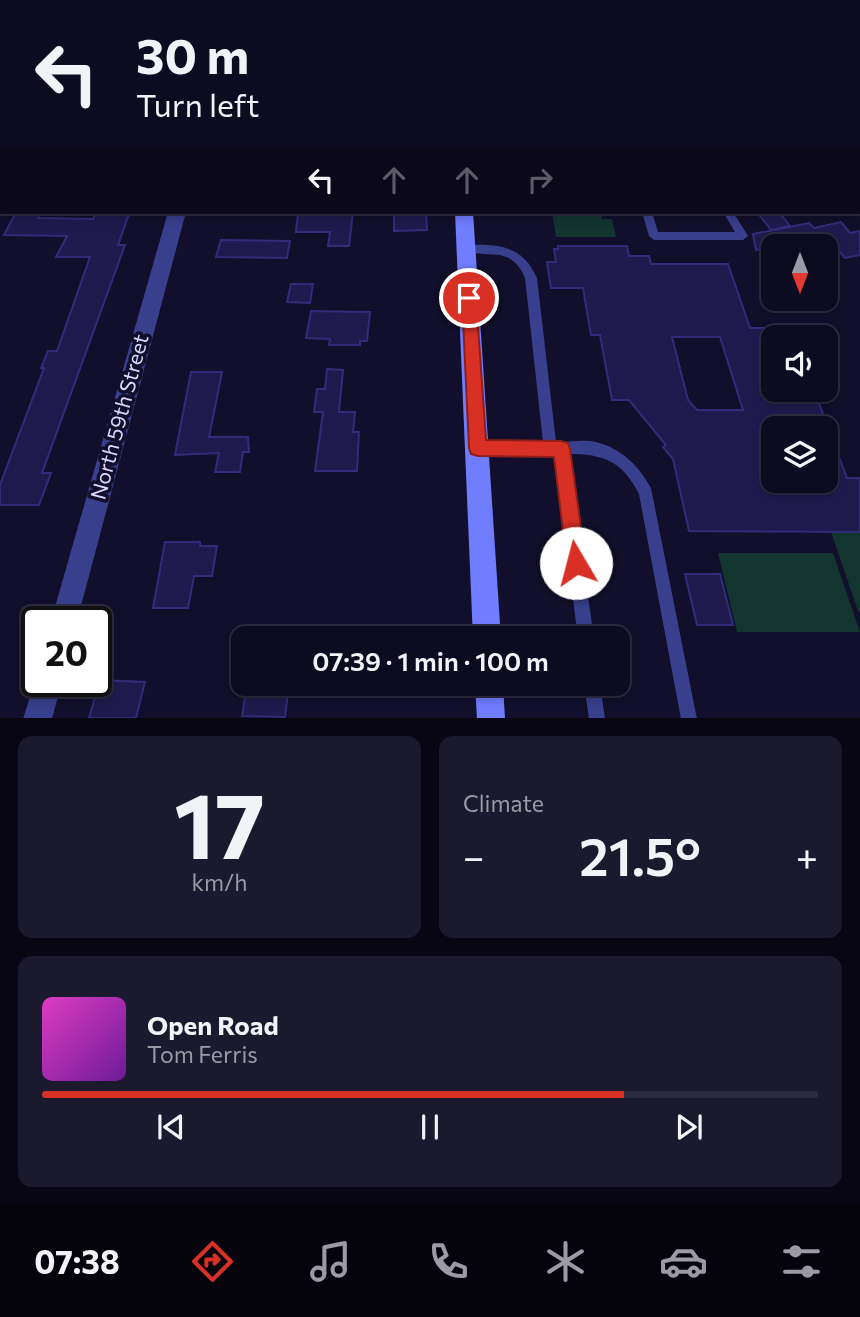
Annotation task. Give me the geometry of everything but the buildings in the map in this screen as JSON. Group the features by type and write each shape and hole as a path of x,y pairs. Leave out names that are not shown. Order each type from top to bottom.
{"main road":[{"path":"464,214 486,626"},
{"path":"490,696 491,718"}],"street":[{"name":"North 59th Street","path":"68,606 176,214"},
{"path":"37,718 43,697"}],"lane":[{"path":"648,214 654,236 743,236 729,214"},
{"path":"466,249 500,249 518,257 527,265 584,626"},
{"path":"478,448 594,447 613,454 640,480 646,493 689,718"},
{"path":"594,696 597,718"}],"green space":[{"path":"552,214 601,214 602,219 612,219 616,237 556,237"},
{"path":"831,532 860,533 860,611 858,611"},
{"path":"718,553 833,553 860,632 737,632"}],"route":[{"path":"469,298 478,448 561,449 576,563"}]}
